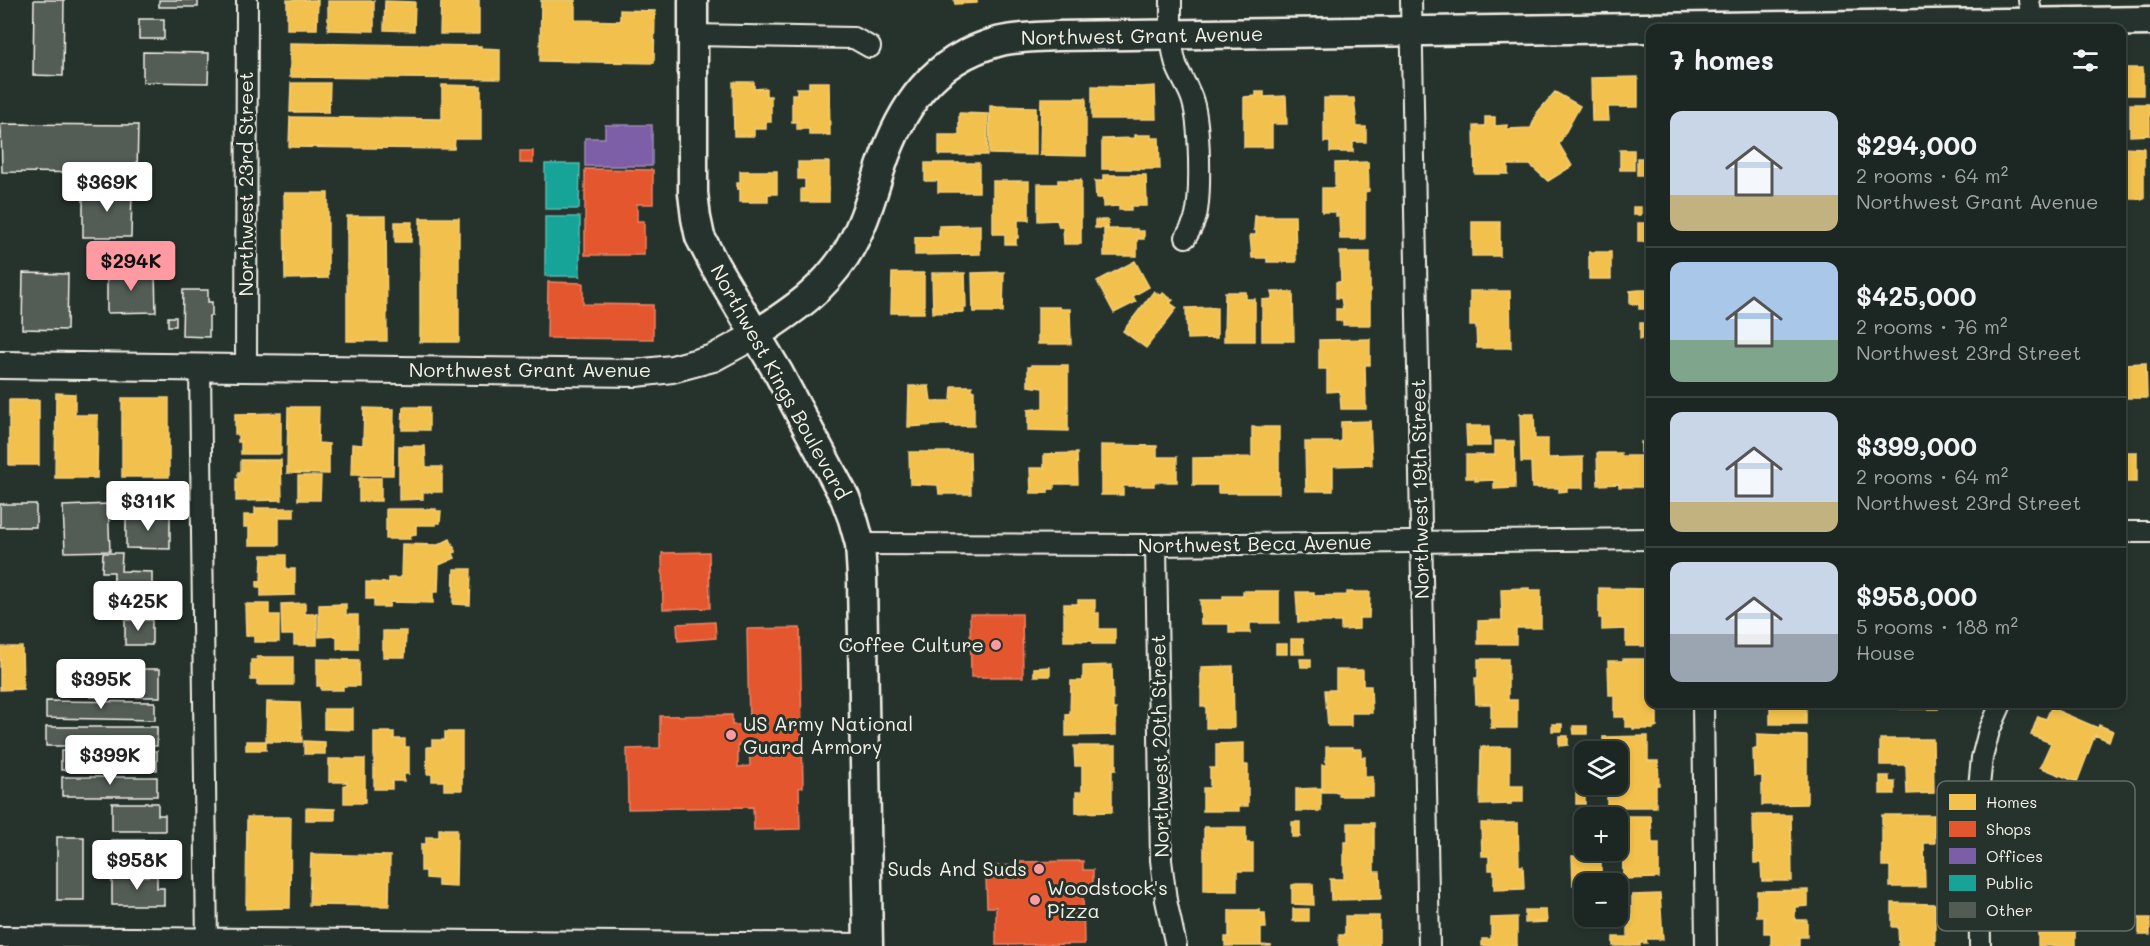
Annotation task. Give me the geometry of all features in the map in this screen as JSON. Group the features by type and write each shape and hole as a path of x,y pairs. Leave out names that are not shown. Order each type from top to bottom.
{"main road":[{"name":"Northwest Kings Boulevard","path":"693,0 692,140 696,218 700,237 757,334 845,498 854,519 860,544 868,945"},
{"name":"Northwest Grant Avenue","path":"1837,24 2032,17 2150,21"},
{"name":"Northwest Grant Avenue","path":"757,334 804,303 845,256 868,211 894,132 904,112 924,85 946,66 965,54 986,46 1018,38 1646,29"}],"street":[{"name":"Northwest 23rd Street","path":"246,369 247,0"},
{"path":"1171,0 1171,35 1176,63 1193,99 1197,117 1196,214 1186,237"},
{"name":"Northwest 19th Street","path":"1411,0 1429,946"},
{"path":"694,35 854,38 870,47"},
{"name":"Northwest Grant Avenue","path":"0,365 636,373 672,369 713,358 757,334"},
{"path":"200,368 207,943"},
{"path":"2126,532 2150,532"},
{"name":"Northwest Beca Avenue","path":"860,544 1156,545 1646,539"},
{"name":"Northwest 20th Street","path":"1156,545 1161,860 1166,900 1176,946"},
{"path":"1703,708 1706,946"},
{"path":"1980,781 1982,758 1989,731 1999,708"},
{"path":"1980,931 1980,946"},
{"path":"0,937 207,943 868,945"}],"building: Homes":[{"path":"287,0 318,0 317,29 287,29"},
{"path":"441,0 479,0 479,34 440,34"},
{"path":"541,0 575,0 575,20 620,21 620,10 655,11 654,63 540,61"},
{"path":"954,0 977,0 977,3 955,4"},
{"path":"328,1 374,1 374,31 328,30"},
{"path":"385,1 415,2 414,31 384,30"},
{"path":"290,43 481,46 481,48 500,49 500,79 290,77"},
{"path":"2126,68 2143,68 2143,95 2126,95"},
{"path":"1638,77 1638,107 1608,107 1609,121 1592,121 1591,78"},
{"path":"733,82 754,82 754,89 766,88 766,96 771,96 771,122 766,122 766,129 754,129 754,136 734,136"},
{"path":"809,82 829,82 830,135 809,135 809,129 797,129 797,122 792,122 792,94 797,94 797,88 809,88"},
{"path":"291,83 330,83 329,112 290,112"},
{"path":"442,85 481,86 481,139 455,139 454,149 289,147 290,117 442,119"},
{"path":"1092,86 1155,86 1156,119 1092,119"},
{"path":"1256,92 1264,92 1264,97 1286,96 1287,124 1272,124 1272,147 1244,147 1244,97 1256,96"},
{"path":"1555,92 1580,106 1559,144 1572,166 1548,181 1530,165 1508,165 1508,174 1475,174 1474,126 1485,126 1485,117 1495,117 1495,126 1507,125 1507,129 1531,128 1537,113"},
{"path":"1041,98 1086,98 1086,156 1040,155"},
{"path":"1324,98 1354,98 1357,127 1366,127 1366,142 1353,142 1353,152 1330,152 1330,142 1324,142"},
{"path":"2130,104 2150,104 2150,135 2130,136"},
{"path":"990,106 1036,107 1036,155 989,154"},
{"path":"959,113 988,114 987,155 939,155 939,135 959,135"},
{"path":"1135,135 1151,135 1151,138 1159,138 1160,169 1102,169 1102,139 1135,138"},
{"path":"2126,147 2144,148 2144,199 2126,199"},
{"path":"1620,150 1634,150 1634,170 1620,170"},
{"path":"1637,158 1646,158 1646,175 1637,175"},
{"path":"798,162 829,162 829,202 801,202 801,189 805,189 805,179 798,179"},
{"path":"1368,162 1369,191 1365,192 1365,239 1340,239 1339,216 1336,216 1336,212 1322,212 1322,188 1335,188 1335,163"},
{"path":"925,163 979,163 979,192 938,192 938,181 925,181"},
{"path":"740,171 777,171 777,194 768,194 768,202 740,202 740,189 737,189 737,183 740,183"},
{"path":"1103,175 1146,175 1147,206 1131,206 1131,210 1119,210 1119,206 1103,207 1103,198 1096,198 1095,181 1103,181"},
{"path":"1058,180 1081,180 1081,244 1064,244 1063,227 1059,227 1057,220 1038,221 1038,184 1058,184"},
{"path":"993,181 1029,181 1029,220 1018,220 1016,244 1005,244 1005,234 993,234"},
{"path":"284,193 328,193 328,278 285,279"},
{"path":"1633,207 1641,207 1641,215 1633,215"},
{"path":"347,216 386,216 387,341 347,341"},
{"path":"1255,216 1295,216 1296,262 1267,262 1267,258 1252,258 1250,235 1256,235"},
{"path":"420,218 459,218 459,342 420,342"},
{"path":"1095,220 1108,220 1108,228 1095,228"},
{"path":"395,222 412,222 411,242 395,242"},
{"path":"1472,222 1500,222 1500,256 1472,256"},
{"path":"1638,223 1646,223 1646,242 1638,242"},
{"path":"980,225 980,254 915,255 915,237 939,237 939,226"},
{"path":"1104,229 1144,231 1144,239 1137,239 1137,256 1104,256"},
{"path":"1340,252 1370,252 1370,325 1343,325 1343,321 1336,321 1336,309 1343,309 1341,298 1336,298 1336,282 1341,282"},
{"path":"1589,252 1611,252 1611,279 1589,279"},
{"path":"1135,261 1149,287 1133,296 1136,302 1114,313 1097,281"},
{"path":"1004,272 1003,312 973,312 972,273"},
{"path":"892,273 924,273 924,313 891,313"},
{"path":"932,273 965,273 966,307 963,307 963,312 933,313"},
{"path":"1646,290 1646,309 1639,309 1639,304 1630,304 1630,291"},
{"path":"1154,291 1161,296 1163,293 1173,300 1170,303 1177,308 1146,348 1123,331"},
{"path":"1470,291 1510,291 1511,348 1477,348 1476,326 1470,326"},
{"path":"1225,292 1246,292 1246,299 1255,299 1255,341 1224,341"},
{"path":"1272,292 1293,292 1294,341 1262,341 1262,300 1272,299"},
{"path":"1038,307 1070,309 1071,344 1038,344"},
{"path":"1217,307 1217,338 1187,339 1186,308"},
{"path":"1640,323 1646,323 1646,339 1640,339"},
{"path":"1370,339 1370,365 1365,365 1366,409 1341,409 1340,391 1327,392 1327,369 1319,369 1319,340"},
{"path":"2146,363 2147,398 2126,398 2126,364"},
{"path":"1031,365 1068,365 1068,431 1028,430 1028,410 1043,408 1043,388 1028,386 1028,367"},
{"path":"909,386 929,386 931,401 951,401 952,386 972,386 974,426 951,426 951,424 908,427"},
{"path":"56,393 75,394 75,415 98,415 97,478 55,478"},
{"path":"122,398 169,398 169,477 122,477"},
{"path":"9,400 39,400 39,465 9,465"},
{"path":"288,407 319,407 318,443 329,444 329,474 287,473"},
{"path":"403,407 429,407 429,430 402,430"},
{"path":"364,408 394,409 393,475 351,475 352,444 363,445"},
{"path":"281,413 281,454 241,454 241,442 238,442 238,434 235,434 235,414"},
{"path":"1520,414 1534,414 1535,439 1548,439 1548,458 1583,457 1583,488 1567,488 1567,491 1559,492 1559,488 1532,488 1531,462 1521,462"},
{"path":"1370,421 1372,465 1333,466 1333,491 1306,491 1305,442 1341,442 1341,422"},
{"path":"1466,426 1489,426 1490,446 1467,446"},
{"path":"1252,427 1279,427 1279,493 1218,493 1218,485 1193,485 1193,458 1252,457"},
{"path":"1495,441 1514,441 1515,488 1494,489 1494,480 1475,481 1475,478 1466,478 1466,455 1495,455"},
{"path":"1641,442 1646,442 1646,487 1619,487 1619,484 1598,485 1597,453 1641,456"},
{"path":"1101,445 1157,446 1157,457 1177,457 1177,482 1154,482 1154,486 1123,486 1123,495 1101,495"},
{"path":"399,446 425,446 426,467 442,467 442,492 423,492 423,499 399,500"},
{"path":"909,452 970,452 971,494 939,494 938,485 910,484"},
{"path":"2126,452 2137,452 2137,482 2126,482"},
{"path":"1077,453 1078,484 1054,484 1054,489 1048,489 1048,493 1031,493 1030,468 1044,468 1044,454"},
{"path":"241,460 281,460 282,500 236,501 236,479 238,479 238,472 241,472"},
{"path":"298,476 321,476 320,500 298,500"},
{"path":"359,478 381,478 381,501 359,501"},
{"path":"255,508 294,508 294,517 279,517 279,545 249,545 249,527 244,527 244,515 255,515"},
{"path":"386,509 436,509 436,511 441,511 440,523 416,525 416,535 410,535 410,539 386,539"},
{"path":"450,539 456,552 453,553 455,558 439,565 438,592 433,592 433,603 390,602 389,607 374,607 374,599 366,599 366,582 389,583 389,578 401,578 402,544 438,545"},
{"path":"262,555 286,555 286,569 295,569 295,595 261,596 261,587 257,587 257,581 261,581"},
{"path":"454,569 471,569 470,605 453,604"},
{"path":"1529,588 1529,590 1541,590 1541,628 1516,628 1516,644 1478,644 1478,621 1502,620 1501,589"},
{"path":"1599,588 1646,589 1646,646 1626,646 1626,629 1602,630 1602,618 1599,618"},
{"path":"1243,591 1279,591 1279,623 1250,623 1250,633 1229,633 1229,624 1201,624 1200,600 1223,600 1223,596 1243,596"},
{"path":"1296,592 1314,592 1314,596 1370,592 1369,618 1359,618 1359,629 1341,630 1341,622 1298,622"},
{"path":"1078,600 1095,600 1095,613 1099,613 1099,629 1115,629 1115,644 1064,641 1064,604 1078,604"},
{"path":"305,603 305,614 317,614 317,645 294,645 294,635 282,635 281,604"},
{"path":"245,604 269,604 269,615 279,615 279,642 254,642 254,636 246,636"},
{"path":"346,604 346,615 358,615 358,649 337,649 337,636 319,637 319,605"},
{"path":"383,631 406,631 405,657 383,657"},
{"path":"1291,639 1303,639 1304,654 1291,654"},
{"path":"1276,644 1287,644 1287,654 1276,654"},
{"path":"0,647 22,647 23,689 0,690"},
{"path":"257,657 293,657 293,685 257,685 257,680 251,680 251,660 257,660"},
{"path":"317,659 359,660 359,686 343,686 343,690 321,690 321,686 317,686"},
{"path":"1300,659 1311,659 1311,667 1301,667"},
{"path":"1478,659 1508,659 1508,700 1517,700 1517,728 1491,728 1491,704 1476,704 1475,678 1478,678"},
{"path":"1623,659 1646,659 1646,708 1657,708 1657,727 1653,729 1625,727 1625,717 1614,717 1614,695 1609,695 1608,661 1623,661"},
{"path":"1112,665 1116,735 1066,736 1066,714 1070,714 1071,681 1083,681 1083,666"},
{"path":"1233,666 1234,728 1206,728 1206,706 1201,706 1201,667"},
{"path":"1050,667 1050,676 1034,676 1034,668"},
{"path":"1336,670 1363,670 1363,686 1371,686 1372,713 1351,713 1351,726 1328,726 1325,690 1336,690"},
{"path":"267,702 300,703 302,742 266,742"},
{"path":"1770,708 1806,708 1806,724 1770,724"},
{"path":"1900,708 1938,708 1938,709"},
{"path":"2051,708 2098,728 2099,725 2113,731 2109,741 2095,735 2077,781 2040,767 2051,743 2031,735 2038,716 2046,719"},
{"path":"324,709 353,709 353,730 324,729"},
{"path":"1552,724 1562,724 1562,731 1552,731"},
{"path":"1573,726 1587,726 1587,734 1574,734"},
{"path":"374,732 394,732 394,739 405,739 405,747 409,747 409,774 404,774 404,781 392,781 392,789 374,789"},
{"path":"445,732 462,732 462,790 444,790 444,781 432,781 432,774 427,774 427,747 432,747 432,740 445,740"},
{"path":"1757,734 1807,736 1807,804 1762,805 1762,776 1754,776 1753,749 1757,749"},
{"path":"1559,736 1568,736 1568,745 1559,746"},
{"path":"1648,736 1648,761 1658,761 1659,785 1656,785 1656,807 1607,805 1607,795 1628,795 1628,741 1603,741 1603,737"},
{"path":"1880,739 1933,739 1934,793 1907,794 1906,765 1880,765"},
{"path":"246,741 266,741 266,750 246,750"},
{"path":"304,741 325,742 325,754 304,754"},
{"path":"1244,743 1244,765 1248,765 1248,806 1239,806 1239,811 1203,811 1203,788 1210,788 1210,768 1216,768 1216,744"},
{"path":"1074,746 1116,746 1116,770 1112,770 1112,812 1076,813 1076,792 1082,792 1082,766 1075,766"},
{"path":"1326,747 1361,749 1361,757 1365,757 1365,776 1373,776 1373,796 1339,796 1339,792 1322,792 1322,765 1326,765"},
{"path":"1481,747 1510,747 1510,786 1523,786 1523,802 1480,805"},
{"path":"329,759 365,759 365,803 344,803 344,785 347,785 347,782 329,782"},
{"path":"1880,776 1889,776 1889,782 1895,782 1895,794 1880,794"},
{"path":"1321,788 1321,811 1296,811 1296,789"},
{"path":"1576,795 1585,795 1585,804 1576,804"},
{"path":"306,808 335,809 335,820 306,820"},
{"path":"1753,815 1791,815 1792,881 1762,881 1761,863 1754,863"},
{"path":"1882,815 1935,815 1935,843 1924,843 1925,887 1890,887 1890,866 1882,866"},
{"path":"1628,816 1651,816 1652,843 1659,843 1659,878 1628,879 1628,873 1623,873 1623,861 1628,861"},
{"path":"247,817 291,817 290,908 246,909"},
{"path":"1292,822 1300,822 1300,837 1292,837"},
{"path":"1348,823 1374,823 1374,872 1380,872 1381,899 1331,900 1330,879 1344,879 1344,842 1348,842"},
{"path":"1481,823 1518,823 1519,866 1523,866 1524,889 1494,890 1494,870 1489,870 1489,856 1482,856"},
{"path":"1204,827 1246,827 1246,843 1253,843 1253,871 1237,871 1237,891 1204,891"},
{"path":"439,829 457,829 456,887 438,886 438,879 426,878 426,871 421,871 421,844 426,844 426,837 439,837"},
{"path":"311,854 390,856 389,906 309,905"},
{"path":"1572,856 1574,856 1574,861 1601,861 1601,873 1574,873 1573,885"},
{"path":"1313,884 1314,905 1292,904 1292,885"},
{"path":"1808,890 1808,906 1795,907 1795,920 1807,920 1807,937 1799,937 1799,946 1771,946 1771,933 1764,933 1764,917 1757,917 1757,891"},
{"path":"1660,894 1663,939 1646,939 1647,943 1640,943 1640,946 1613,946 1613,937 1628,937 1628,922 1632,922 1632,895"},
{"path":"1892,903 1935,904 1935,946 1899,946 1898,927 1892,927"},
{"path":"1293,909 1309,909 1309,921 1293,921"},
{"path":"1229,910 1260,910 1260,913 1265,913 1266,928 1261,928 1261,945 1272,946 1225,946 1225,937 1229,937"},
{"path":"1525,910 1546,910 1547,922 1525,923"},
{"path":"1345,916 1379,916 1379,946 1339,946 1339,935 1345,935"},
{"path":"1517,917 1517,946 1482,946 1482,939 1491,939 1491,918"},
{"path":"2139,918 2150,918 2150,935 2139,935"},
{"path":"2038,931 2075,931 2075,946 2038,946"}],"building: Shops":[{"path":"520,151 533,151 533,163 520,163"},
{"path":"585,169 653,170 653,204 637,204 637,221 644,221 644,255 585,255"},
{"path":"548,282 583,283 583,304 653,305 653,339 547,338"},
{"path":"709,552 710,608 663,609 662,553"},
{"name":"Coffee Culture","path":"970,614 1022,614 1023,677 971,677"},
{"path":"715,622 716,638 678,641 677,624"},
{"name":"US Army National Guard Armory","path":"800,628 803,787 799,788 800,829 754,830 753,807 628,809 627,749 660,748 660,716 732,715 732,725 749,725 747,629","holes":["738,745 749,745 750,766 738,767"]},
{"name":"Woodstock's Pizza","path":"1083,861 1083,870 1093,870 1093,893 1083,893 1084,944 996,945 996,907 987,907 986,878 996,878 996,866 1019,865 1019,862"}],"building: Offices":[{"path":"605,125 652,125 652,166 585,166 585,138 605,138"}],"building: Public":[{"path":"545,164 580,164 579,209 545,209"},
{"path":"545,217 580,217 580,276 545,276"}],"building: Other":[{"path":"34,0 64,0 63,76 33,75"},
{"path":"159,0 198,0 198,7 159,7"},
{"path":"139,19 164,19 164,39 139,39"},
{"path":"143,52 209,53 208,83 143,82"},
{"path":"1,124 138,125 137,173 2,172"},
{"path":"83,189 132,189 131,237 83,237"},
{"path":"153,270 155,272 156,312 107,313 107,271"},
{"path":"23,273 68,274 67,330 22,329"},
{"path":"183,290 208,290 208,302 212,302 209,337 182,336"},
{"path":"168,317 176,317 176,326 168,326"},
{"path":"0,504 36,504 36,527 0,527"},
{"path":"108,504 110,551 65,552 63,506"},
{"path":"126,516 170,516 170,549 126,548"},
{"path":"103,553 122,553 121,571 152,572 152,601 113,600 114,572 102,572"},
{"path":"125,620 152,620 152,645 125,645"},
{"path":"90,664 138,664 138,669 160,669 160,697 90,697"},
{"path":"46,701 155,702 155,720 46,718"},
{"path":"46,727 157,727 157,746 46,746"},
{"path":"61,751 157,751 157,770 61,770"},
{"path":"62,777 157,777 157,796 62,796"},
{"path":"112,803 158,803 158,815 165,815 165,831 112,831"},
{"path":"57,837 84,837 84,900 57,900"},
{"path":"111,840 157,840 157,852 164,852 164,869 111,869"},
{"path":"112,876 157,876 157,888 164,888 164,905 112,905"}],"place":[{"name":"Coffee Culture","path":"996,645"},
{"name":"US Army National Guard Armory","path":"731,735"},
{"name":"Suds And Suds","path":"1039,869"},
{"name":"Woodstock's Pizza","path":"1035,900"}]}
